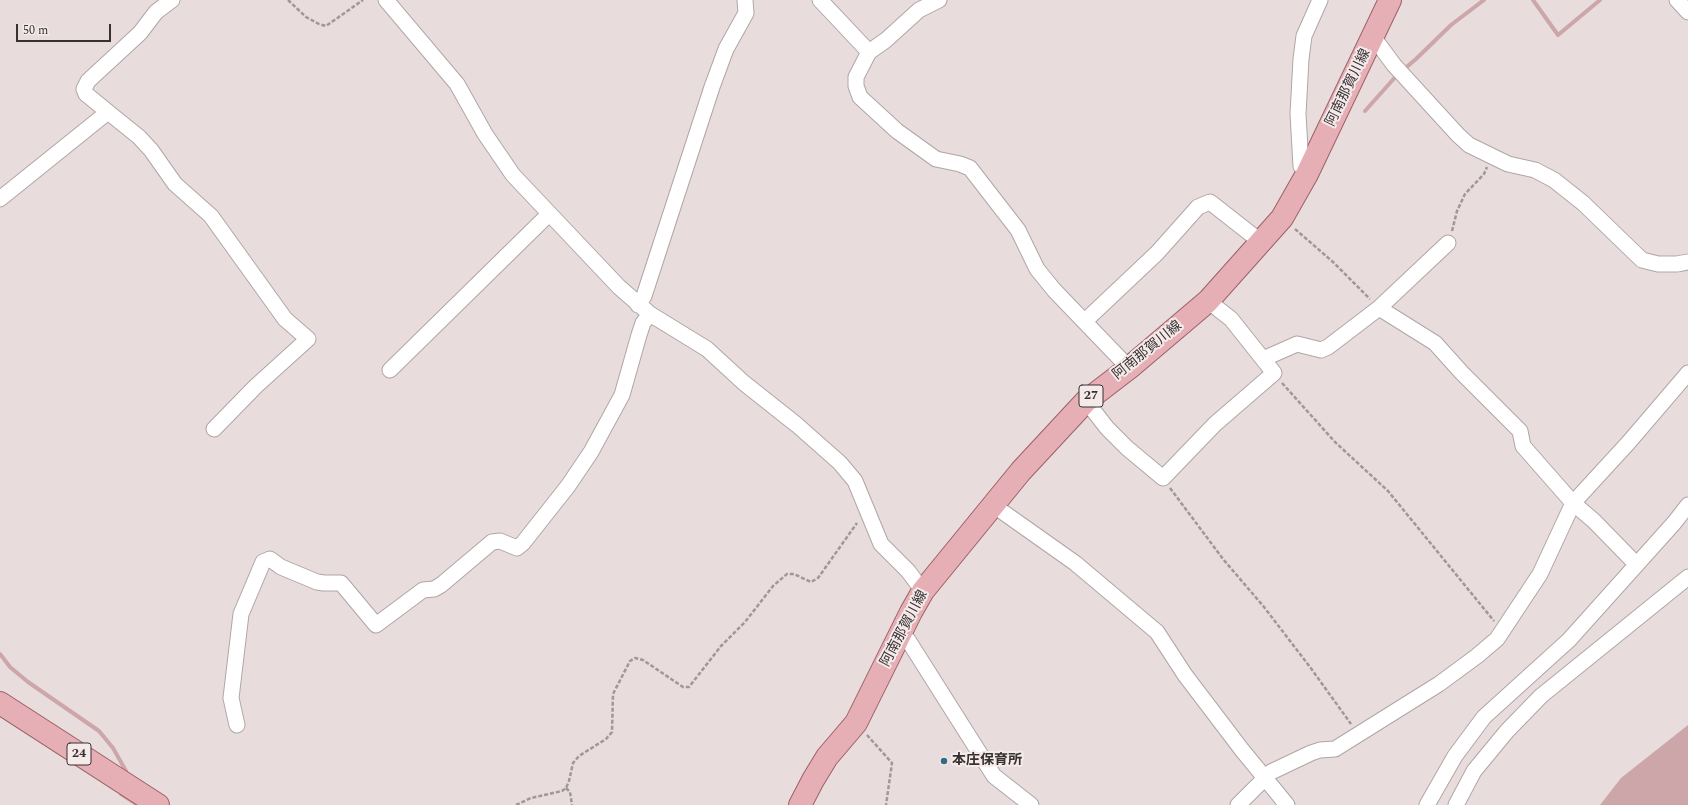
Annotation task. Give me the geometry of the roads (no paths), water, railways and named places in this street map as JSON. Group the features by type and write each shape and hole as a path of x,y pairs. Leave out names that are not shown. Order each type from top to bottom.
{"main road":[{"name":"阿南那賀川線","path":"800,805 827,757 856,723 923,591 993,505 1021,471 1086,400 1129,368 1208,301 1282,218 1307,174 1390,0"},
{"name":"24","path":"0,703 158,805"}],"street":[{"path":"172,0 156,12 140,33 88,81 84,89 86,94 139,137 151,150 175,184 211,216 285,319 308,339 256,386 214,429"},
{"path":"386,0 457,84 485,134 512,175 619,287 650,314 707,349 744,383 797,425 840,463 855,481 881,544 908,571 923,591"},
{"path":"638,304 644,296 712,87 726,49 746,13 745,0"},
{"path":"820,0 869,52"},
{"path":"939,0 919,10 886,40 869,52 856,77 856,86 860,97 897,131 936,159 960,164 970,168 1018,230 1037,269 1054,290 1129,368"},
{"path":"1307,174 1301,166 1298,114 1301,60 1304,36 1320,0"},
{"path":"1677,0 1688,12"},
{"path":"1372,39 1458,135 1469,145 1508,164 1535,170 1554,180 1583,203 1642,260 1665,264 1688,262"},
{"path":"0,199 108,112"},
{"path":"1085,321 1157,253 1198,207 1210,202 1261,242"},
{"path":"390,370 549,214"},
{"path":"1263,359 1297,344 1321,350 1328,347 1380,308 1448,243"},
{"path":"1086,400 1107,428 1127,448 1163,478 1215,424 1274,373 1231,319 1208,301"},
{"path":"1380,308 1435,343 1462,374 1520,431 1524,446 1573,502 1636,564"},
{"path":"238,725 232,698 241,614 263,562 270,559 281,567 317,582 341,583 376,625 424,590 434,589 442,585 492,542 500,541 517,548 523,543 568,486 591,452 622,395 643,323 650,314"},
{"path":"1238,805 1271,772 1311,753 1320,750 1335,749 1439,684 1497,639 1540,574 1559,529 1573,502 1629,442 1688,373"},
{"path":"993,505 1075,563 1156,632 1185,675 1287,805"},
{"path":"1427,805 1455,756 1484,717 1569,640 1674,523 1688,505"},
{"path":"1456,805 1474,771 1506,731 1541,696 1688,577"},
{"path":"900,636 908,640 994,776 1031,805"}],"waterway":[{"path":"1403,70 1451,25 1484,0"},
{"path":"1533,0 1558,35 1600,0"},
{"path":"1365,111 1398,74"},
{"path":"0,654 10,667 28,682 99,731 113,748 126,771"},
{"path":"121,794 138,805"}],"place":[{"name":"本庄保育所","path":"944,761"}]}
